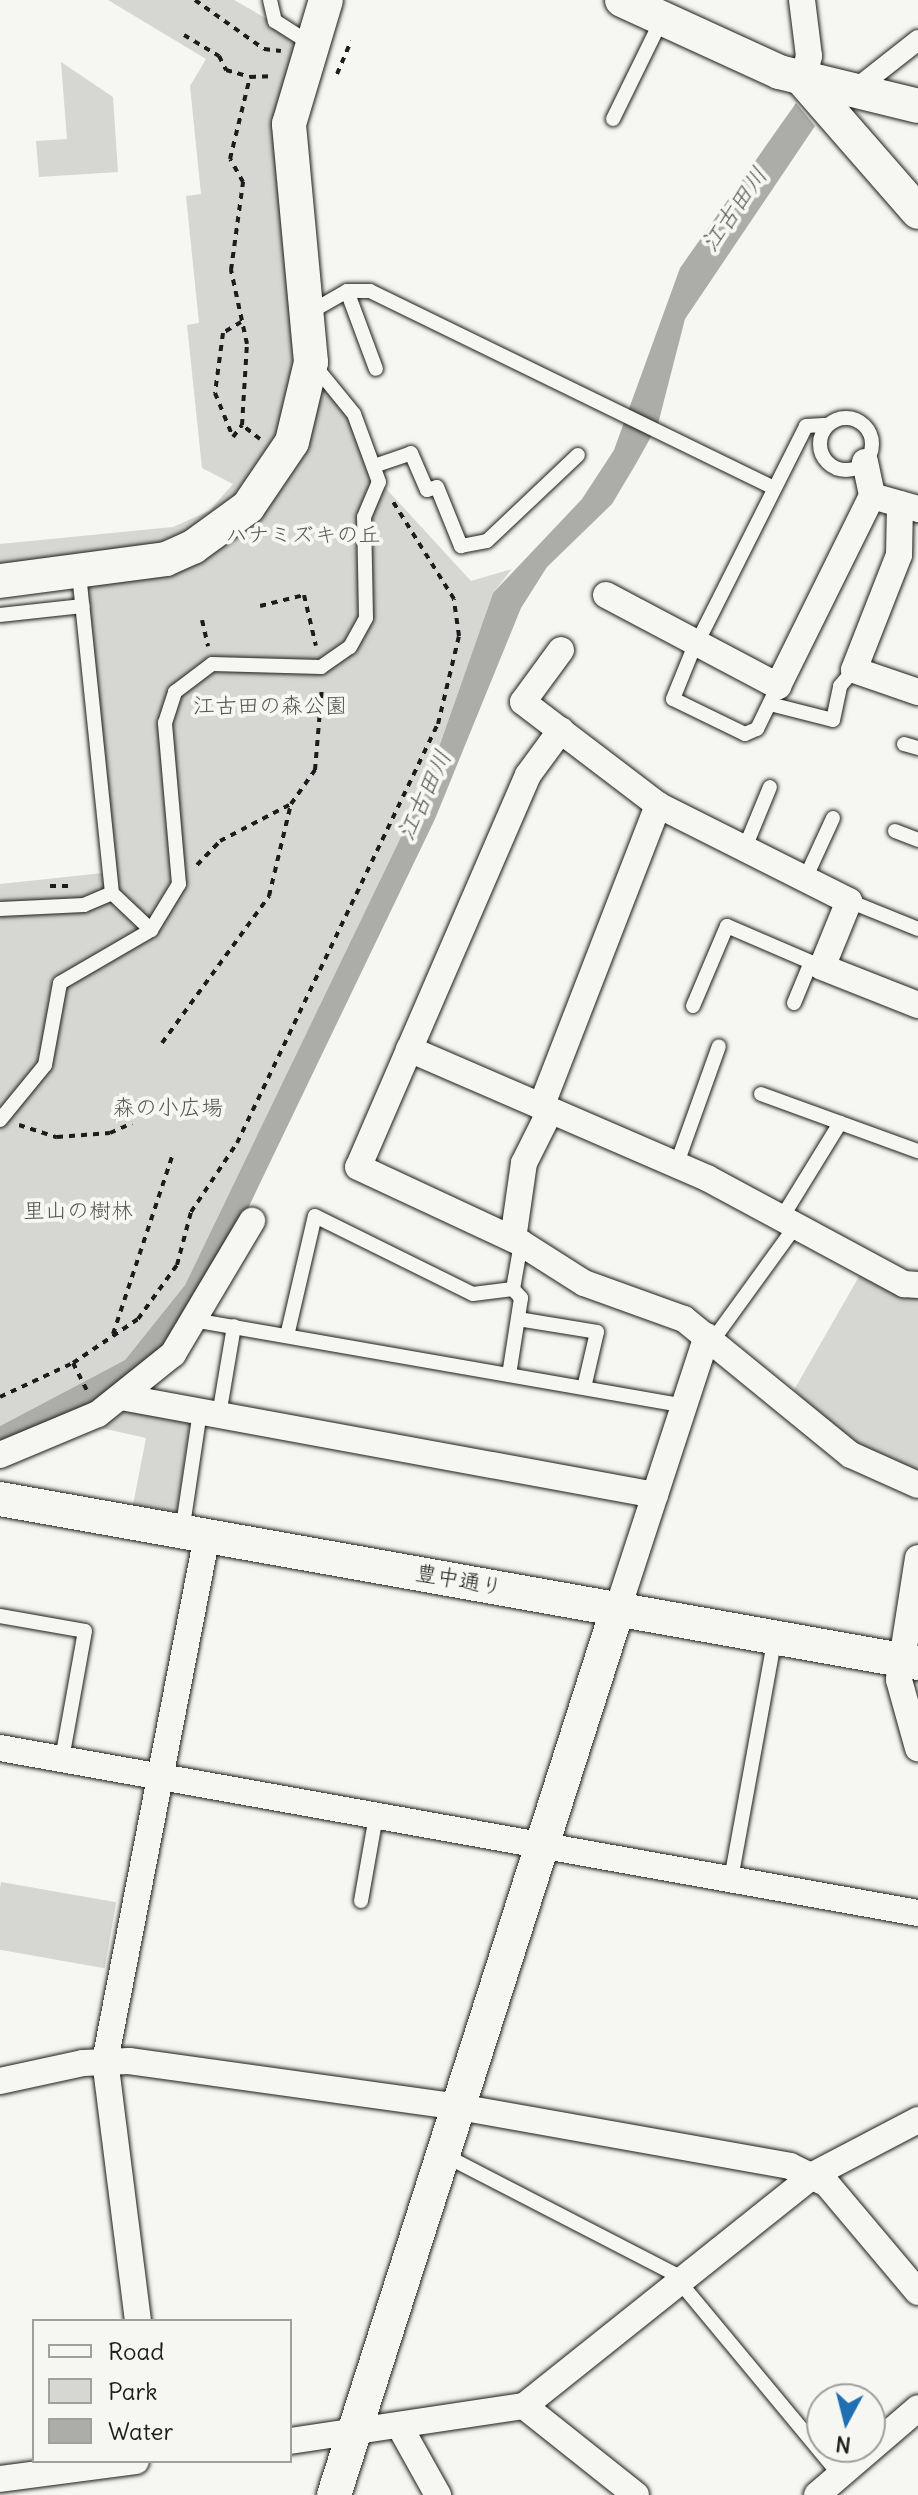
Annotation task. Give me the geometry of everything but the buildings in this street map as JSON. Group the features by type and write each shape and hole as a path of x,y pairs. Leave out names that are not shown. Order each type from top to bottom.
{"street":[{"path":"0,581 81,590 193,547 248,507 284,457 311,362 287,156 304,66 326,0"},
{"path":"622,0 806,83 842,103 918,212"},
{"path":"802,0 809,56 806,83"},
{"path":"842,103 918,40"},
{"path":"842,103 918,106"},
{"path":"606,595 696,643 774,695 872,496 865,462"},
{"path":"872,496 909,507 899,555 854,670 918,692"},
{"path":"561,650 523,702 658,805 849,901 816,965 918,1005"},
{"path":"561,730 528,775 358,1167 517,1241 584,1283 684,1319 851,1455 918,1485"},
{"path":"517,1241 524,1163 658,805"},
{"path":"409,1049 676,1166 918,1285"},
{"path":"0,1455 121,1397 173,1354 199,1321 252,1221"},
{"path":"334,2495 618,1608 684,1406 710,1338"},
{"path":"121,1397 655,1495"},
{"name":"豊中通り","path":"0,1499 909,1661"},
{"path":"138,2319 105,2061 159,1777 194,1534"},
{"path":"918,1558 909,1661 918,1748"},
{"path":"0,1748 918,1913"},
{"path":"0,2081 105,2061 459,2107 813,2175 918,2292"},
{"path":"292,2441 400,2427 524,2406 813,2175 918,2120"},
{"path":"524,2406 636,2495"},
{"path":"817,2495 918,2408"},
{"path":"400,2427 438,2495"},
{"path":"0,2479 121,2463"}],"lane":[{"path":"270,0 275,21 304,66"},
{"path":"613,119 663,19"},
{"path":"347,291 376,369"},
{"path":"306,315 347,291 370,291 620,410 774,488"},
{"path":"1,1120 45,1065 60,983 151,930 179,884 165,723 175,692 212,664 321,667 350,647 366,618 362,540 379,482 354,414 311,362"},
{"path":"828,425 820,448 828,463 851,470 865,462 872,446 867,429 853,419 806,426 696,643 673,699 745,734 757,729 774,695 833,720 840,686 854,670"},
{"path":"374,466 411,453 427,490 437,487 461,546 487,541 578,455"},
{"path":"0,615 81,590 112,893 151,930"},
{"path":"744,850 770,787"},
{"path":"805,879 833,818"},
{"path":"895,831 918,840"},
{"path":"0,909 84,905 112,893"},
{"path":"849,901 918,929"},
{"path":"693,1006 727,926 816,965 794,1003"},
{"path":"676,1166 719,1046"},
{"path":"761,1094 918,1151"},
{"path":"710,1338 788,1223 840,1123"},
{"path":"287,1336 315,1216 473,1294 513,1289"},
{"path":"509,1375 521,1298 513,1289 517,1241"},
{"path":"518,1319 597,1332 584,1388"},
{"path":"199,1321 684,1406"},
{"path":"194,1534 209,1414 234,1326"},
{"path":"0,1616 85,1631 62,1759"},
{"path":"731,1879 775,1637"},
{"path":"361,1901 376,1816"},
{"path":"444,2154 680,2279 840,2475"}],"path":[{"path":"195,0 264,49 289,52 304,66"},
{"path":"184,35 219,56 226,70 250,77 304,66"},
{"path":"242,321 223,333 215,393 233,437 242,425 242,321 231,270 243,182 230,159 250,77"},
{"path":"242,425 284,457"},
{"path":"0,1397 73,1363 138,1319 177,1265 191,1212 237,1143 438,724 459,636 454,599 389,494"},
{"path":"162,1043 269,896 291,804 315,770 321,667 304,595 260,606"},
{"path":"202,620 212,664"},
{"path":"179,884 220,841 291,804"},
{"path":"1,1120 57,1137 110,1133 132,1123"},
{"path":"112,1337 172,1157"},
{"path":"73,1363 83,1384"}],"green space":[{"name":"江古田の森公園","path":"108,0 234,0 311,44 298,85 311,362 354,414 380,482 471,581 512,569 493,593 425,787 185,1285 125,1360 0,1426 0,884 103,873 79,574 0,581 0,544 173,527 209,511 233,484 202,468 187,325 199,323 186,196 201,194 190,86 206,59"},
{"path":"61,62 113,97 118,172 39,177 36,141 67,139"},
{"path":"861,1273 918,1296 918,1472 850,1442 794,1390"},
{"path":"124,1411 190,1423 177,1512 133,1505 146,1438 101,1428"},
{"path":"1,1882 116,1902 105,1968 0,1950"}],"water":[{"name":"江古田川","path":"796,103 815,126 685,319 658,424 612,504 547,567 521,608 435,819 227,1252 171,1346 79,1414 0,1448 0,1426 125,1360 185,1285 425,787 493,593 582,499 614,450 680,268"}],"park label":[{"name":"ハナミズキの丘","path":"303,535"},
{"name":"森の小広場","path":"168,1108"},
{"name":"里山の樹林","path":"78,1211"}]}
